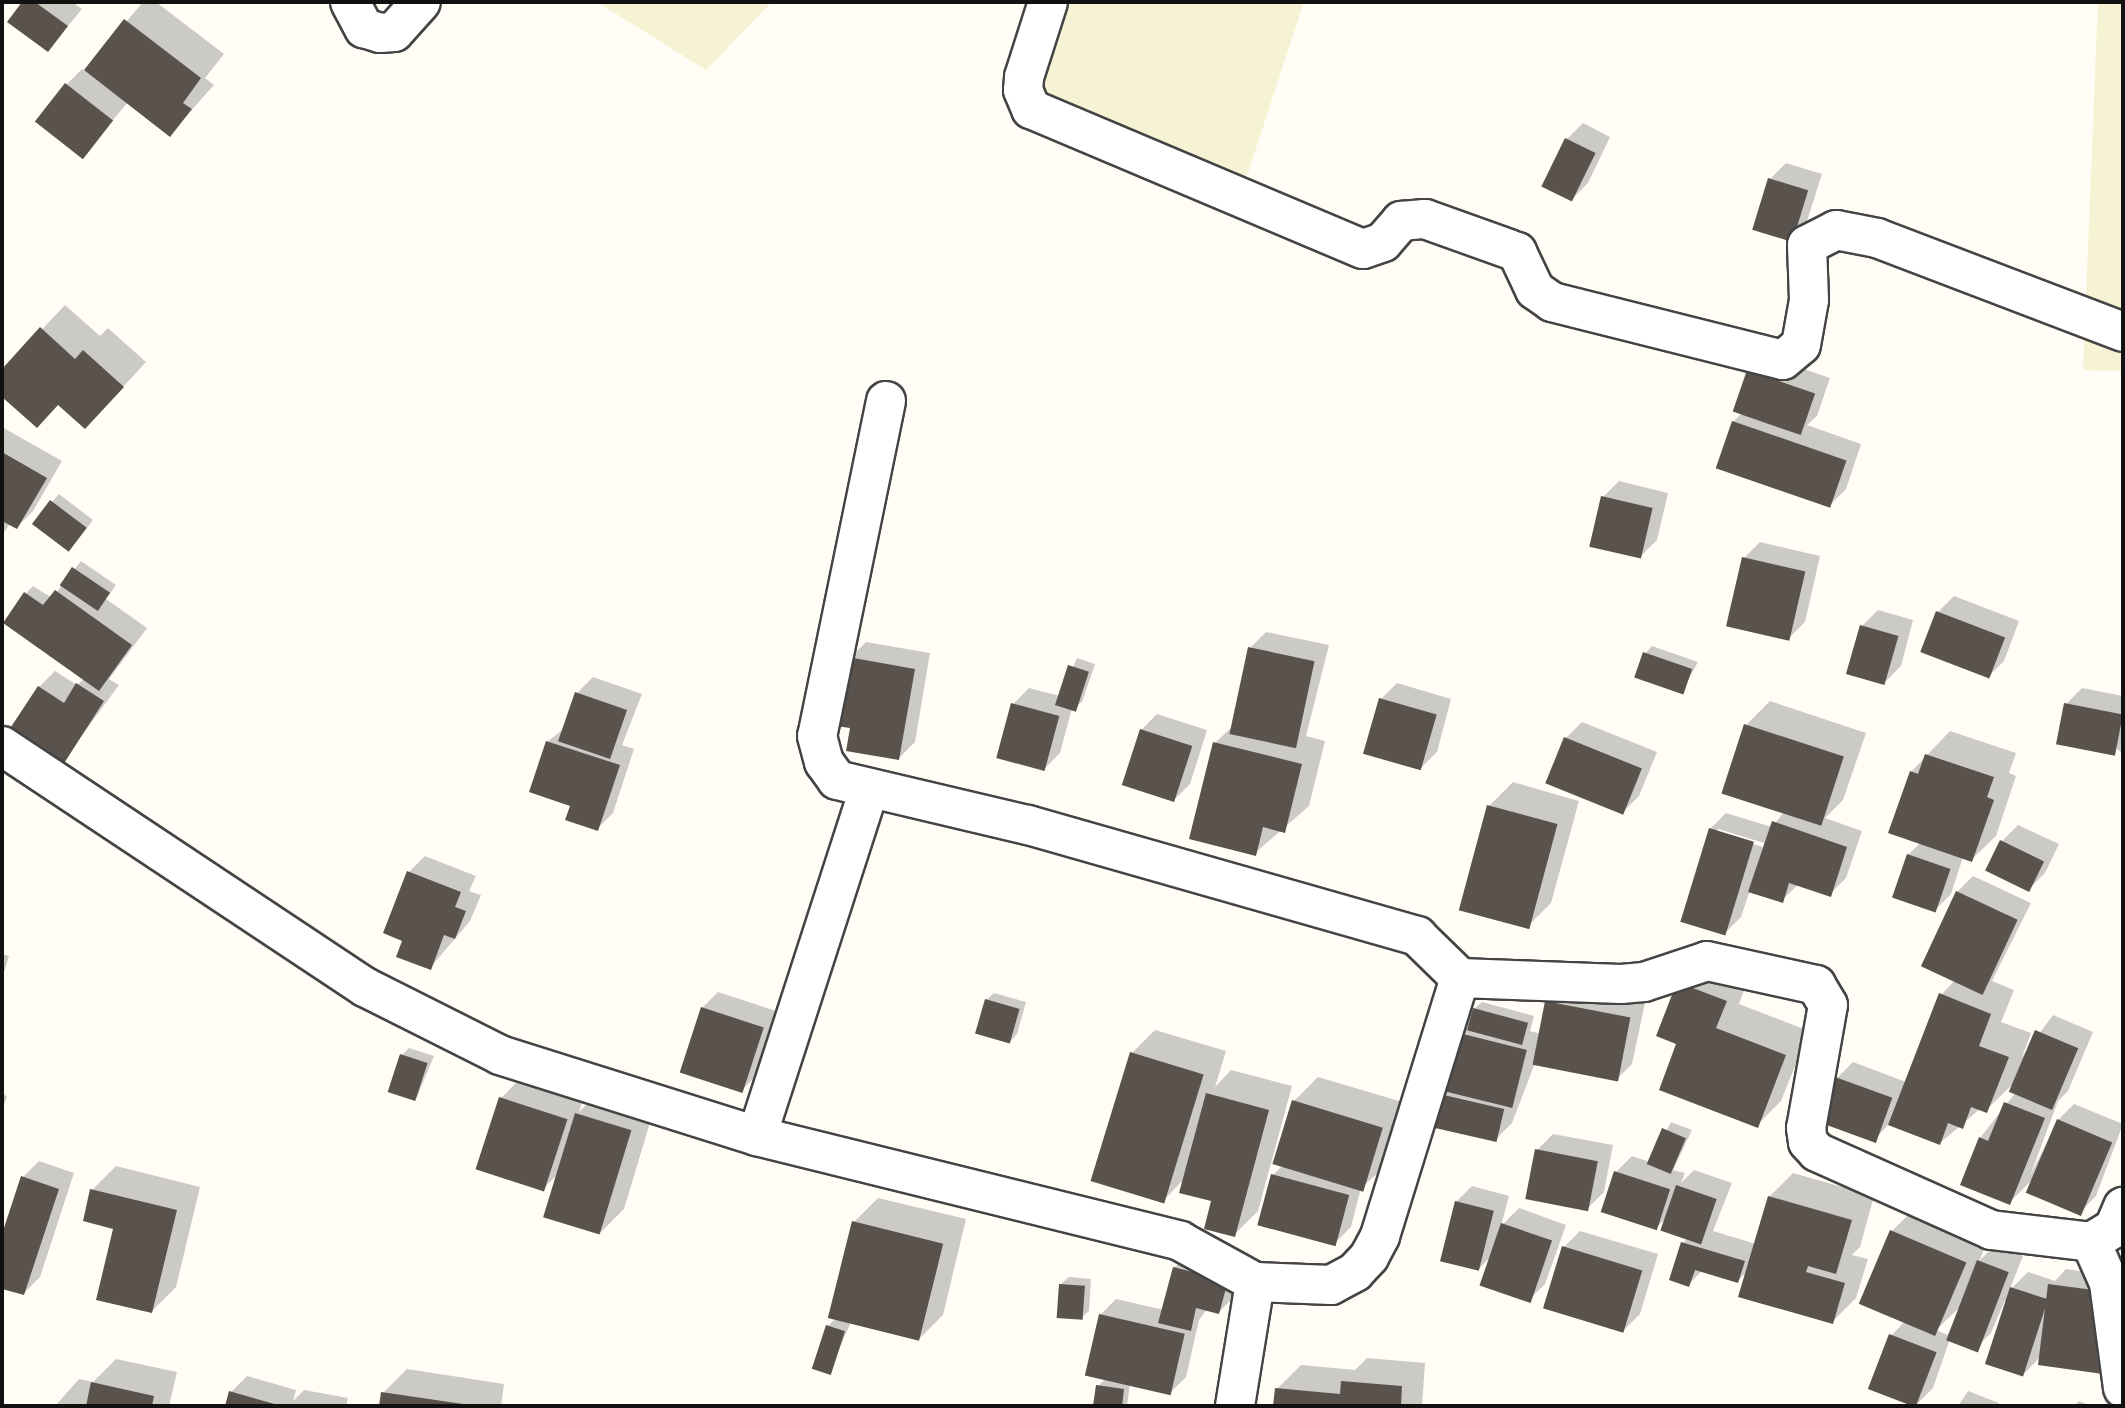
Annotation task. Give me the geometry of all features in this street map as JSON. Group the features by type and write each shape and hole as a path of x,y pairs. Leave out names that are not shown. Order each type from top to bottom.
{"street":[{"path":"350,2 364,28 380,33 394,32 421,2"},
{"path":"1048,2 1024,77 1023,90 1031,109 1363,249 1383,242 1401,221 1425,219 1517,252 1535,290 1552,302 1783,360 1801,345 1809,300 1807,245 1836,230 1877,238 2123,332"},
{"path":"886,401 817,736 824,762 837,780 1028,825 1417,936 1460,978 1621,984 1707,961 1816,985 1828,1005 1806,1128 1808,1142 1817,1152 1991,1230 2091,1242 2114,1228 2123,1207"},
{"path":"2,746 365,987 500,1055 757,1136 1180,1241 1255,1282 1331,1285 1355,1272 1369,1257 1380,1236 1460,978"},
{"path":"757,1136 869,790"},
{"path":"2091,1242 2109,1283 2123,1388"},
{"path":"1235,1406 1255,1282"}],"shaded area":[{"path":"597,2 772,2 706,70"},
{"path":"1052,2 1304,2 1239,200 1017,111"},
{"path":"2098,2 2123,2 2123,371 2083,370"}],"building":[{"path":"22,2 35,2 68,26 48,52 7,22"},
{"path":"124,19 201,78 183,103 192,109 170,137 84,70"},
{"path":"65,83 113,121 83,159 35,122"},
{"path":"1565,138 1596,153 1572,201 1541,187"},
{"path":"1768,178 1808,190 1792,242 1752,230"},
{"path":"40,327 75,359 83,350 124,387 85,429 58,405 37,428 2,397 2,369"},
{"path":"1747,370 1815,393 1801,435 1733,412"},
{"path":"1732,421 1846,460 1830,508 1716,468"},
{"path":"2,452 47,478 17,529 2,521"},
{"path":"1601,496 1653,508 1641,559 1589,547"},
{"path":"50,500 87,528 69,552 32,524"},
{"path":"1742,557 1805,572 1789,641 1726,626"},
{"path":"72,567 110,593 98,611 60,585"},
{"path":"55,590 132,645 99,691 3,623 24,592 43,605"},
{"path":"1936,611 2005,638 1989,679 1920,652"},
{"path":"1860,625 1898,636 1884,685 1846,674"},
{"path":"1248,647 1315,661 1296,748 1229,734"},
{"path":"1643,652 1692,669 1683,694 1634,678"},
{"path":"848,657 915,669 899,760 846,751 850,728 836,726"},
{"path":"1068,665 1089,672 1076,712 1055,705"},
{"path":"76,683 104,701 61,768 7,733 38,686 64,703"},
{"path":"575,692 627,710 610,759 558,741"},
{"path":"1379,698 1437,715 1421,770 1363,754"},
{"path":"1011,703 1059,716 1045,771 996,758"},
{"path":"2064,703 2123,714 2115,756 2056,744"},
{"path":"1744,724 1844,756 1821,826 1721,793"},
{"path":"1140,729 1192,746 1174,802 1122,785"},
{"path":"1564,737 1642,768 1623,815 1545,783"},
{"path":"546,741 620,765 598,831 565,820 570,806 529,792"},
{"path":"1213,742 1302,764 1285,833 1263,827 1256,856 1189,839"},
{"path":"1925,754 1994,777 1987,797 1994,800 1972,862 1888,833 1910,771 1918,774"},
{"path":"1487,805 1558,824 1529,929 1459,910"},
{"path":"1772,821 1847,847 1831,897 1789,883 1783,903 1748,892"},
{"path":"1709,828 1754,842 1725,935 1680,922"},
{"path":"2000,840 2044,861 2029,892 1985,871"},
{"path":"1907,854 1950,869 1936,912 1892,897"},
{"path":"407,871 461,892 455,907 466,911 455,939 444,935 431,970 396,957 402,941 383,933"},
{"path":"1956,891 2018,920 1983,995 1921,966"},
{"path":"1677,982 1727,1001 1716,1028 1786,1055 1758,1128 1659,1090 1676,1044 1656,1036"},
{"path":"1939,993 1991,1014 1979,1046 2009,1057 1987,1113 1971,1107 1963,1129 1948,1123 1940,1145 1888,1125"},
{"path":"985,999 1020,1009 1010,1044 975,1034"},
{"path":"1545,1001 1630,1018 1618,1081 1533,1065"},
{"path":"701,1007 764,1027 742,1093 680,1073"},
{"path":"1473,1008 1528,1023 1522,1045 1467,1030"},
{"path":"2035,1030 2078,1048 2052,1110 2009,1092"},
{"path":"1455,1032 1527,1050 1512,1108 1440,1090"},
{"path":"1130,1052 1204,1075 1164,1204 1091,1181"},
{"path":"400,1054 428,1063 415,1101 388,1092"},
{"path":"1835,1077 1892,1098 1876,1143 1819,1122"},
{"path":"1206,1093 1269,1110 1235,1237 1204,1229 1211,1201 1179,1193"},
{"path":"1435,1093 1504,1109 1497,1142 1427,1126"},
{"path":"499,1097 567,1119 544,1192 476,1169"},
{"path":"1292,1100 1383,1128 1363,1192 1272,1164"},
{"path":"2004,1102 2045,1118 2010,1205 1960,1185 1979,1137 1988,1141"},
{"path":"575,1113 631,1130 600,1234 543,1217"},
{"path":"2057,1119 2112,1142 2081,1216 2026,1193"},
{"path":"1662,1128 1686,1138 1671,1174 1647,1164"},
{"path":"1535,1149 1598,1161 1588,1211 1525,1199"},
{"path":"1614,1171 1670,1189 1657,1230 1601,1212"},
{"path":"1271,1174 1349,1195 1336,1246 1257,1225"},
{"path":"21,1176 59,1189 24,1295 2,1289 2,1234"},
{"path":"1676,1185 1717,1199 1701,1244 1660,1230"},
{"path":"90,1189 177,1210 152,1313 96,1300 113,1229 83,1221"},
{"path":"1768,1196 1852,1220 1836,1274 1808,1266 1806,1272 1845,1283 1833,1324 1738,1297"},
{"path":"1455,1201 1494,1211 1479,1271 1440,1261"},
{"path":"852,1221 943,1244 919,1341 828,1318"},
{"path":"1501,1223 1552,1241 1531,1303 1480,1285"},
{"path":"1890,1230 1966,1262 1935,1336 1859,1304"},
{"path":"1681,1242 1745,1261 1738,1283 1695,1270 1689,1287 1669,1280"},
{"path":"1562,1246 1642,1271 1623,1333 1543,1308"},
{"path":"1977,1260 2009,1272 1978,1352 1946,1340"},
{"path":"1173,1267 1228,1281 1219,1314 1196,1308 1191,1331 1158,1323"},
{"path":"1059,1284 1085,1286 1083,1320 1057,1318"},
{"path":"2048,1284 2101,1291 2103,1374 2038,1365"},
{"path":"2010,1287 2048,1299 2023,1376 1985,1364"},
{"path":"1099,1314 1185,1334 1171,1395 1085,1375"},
{"path":"826,1325 845,1331 831,1375 812,1369"},
{"path":"1889,1334 1937,1352 1916,1406 1868,1389"},
{"path":"1341,1381 1402,1386 1401,1406 1273,1406 1275,1388 1340,1394"},
{"path":"91,1382 154,1396 152,1406 86,1406"},
{"path":"1096,1385 1124,1389 1122,1406 1093,1406"},
{"path":"229,1391 278,1405 278,1406 225,1406"},
{"path":"381,1392 463,1404 463,1406 379,1406"}]}
